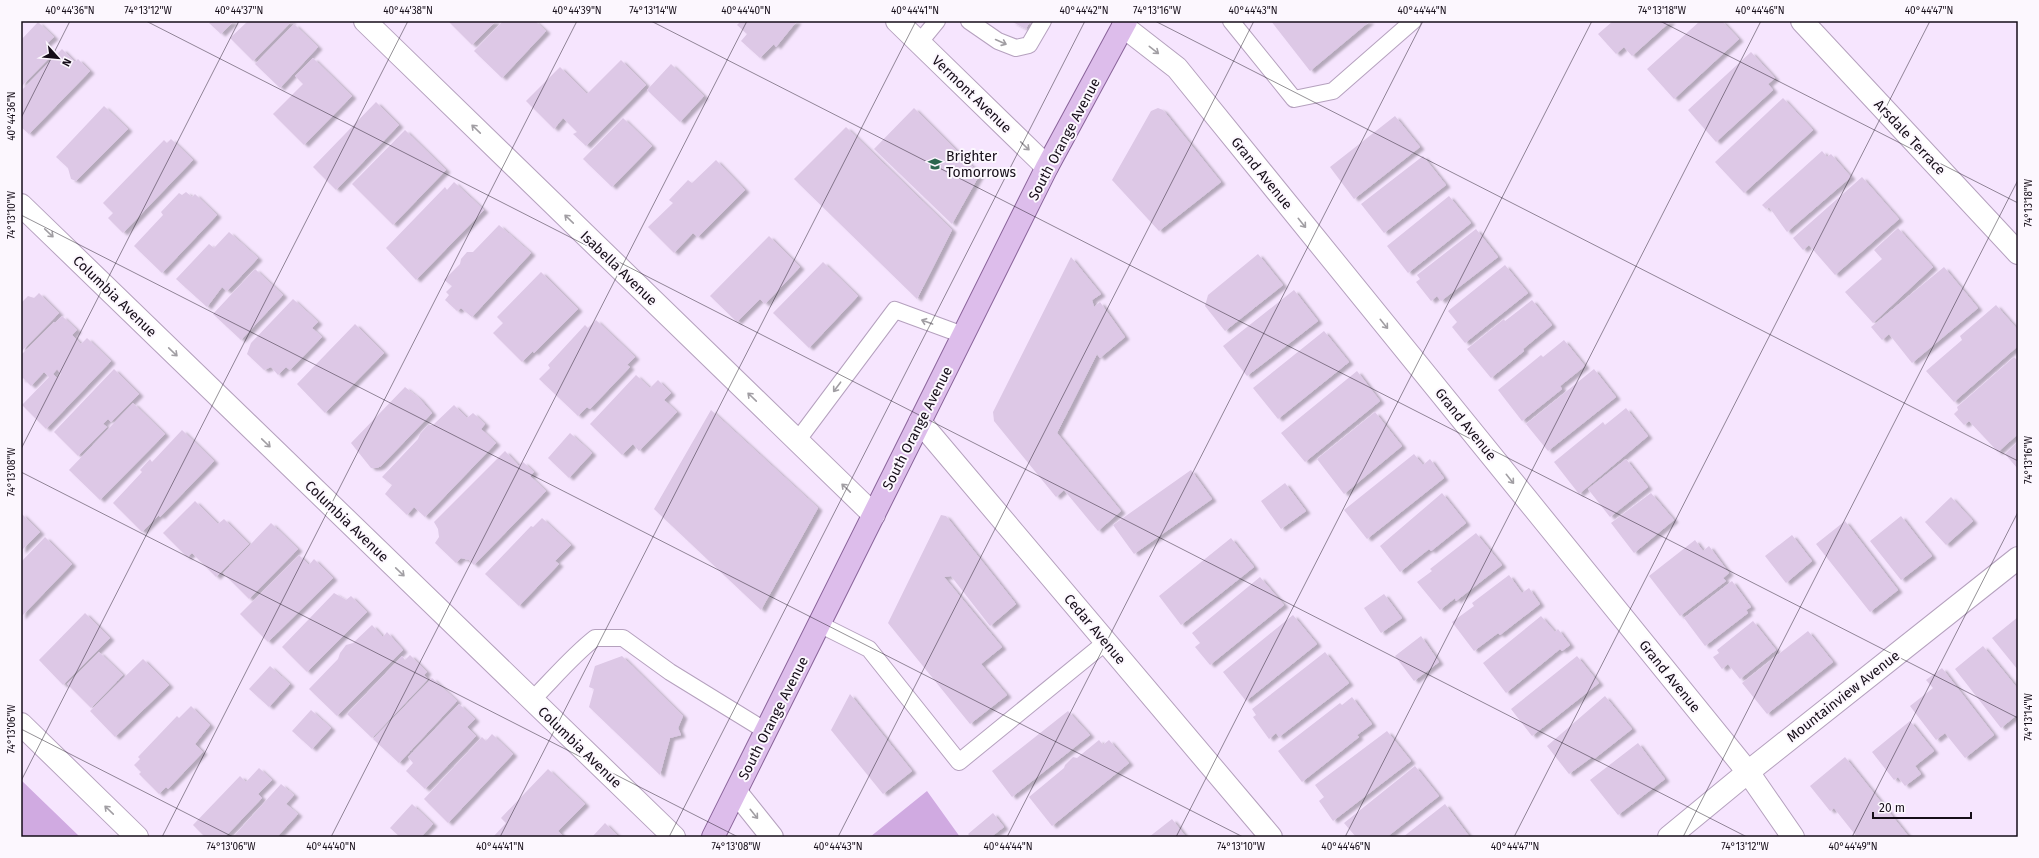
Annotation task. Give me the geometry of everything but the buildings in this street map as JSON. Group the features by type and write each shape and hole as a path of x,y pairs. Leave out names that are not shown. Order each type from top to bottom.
{"main road":[{"name":"South Orange Avenue","path":"713,837 1047,167 1125,24"}],"street":[{"name":"Isabella Avenue","path":"365,21 874,515"},
{"name":"Vermont Avenue","path":"897,21 1047,167"},
{"name":"Arsdale Terrace","path":"1802,21 2018,253"},
{"name":"Grand Avenue","path":"1125,24 1177,68 1748,772 1793,837"},
{"name":"Columbia Avenue","path":"21,206 674,837"},
{"name":"Cedar Avenue","path":"920,422 1271,837"},
{"name":"Mountainview Avenue","path":"1669,837 1748,772 2018,558"},
{"path":"21,724 137,837"},
{"path":"736,792 772,837"}],"lane":[{"path":"919,43 937,21"},
{"path":"969,21 998,41 1016,48 1029,45 1043,21"},
{"path":"1231,21 1294,99 1333,91 1413,21"},
{"path":"797,441 895,310 964,335"},
{"path":"819,624 869,649 960,762 1106,642"},
{"path":"532,700 558,674 575,654 595,638 623,638 670,672 766,731"}],"shaded area":[{"path":"21,780 80,837 21,837"},
{"path":"927,791 960,837 870,837"}],"place":[{"name":"Brighter Tomorrows","path":"935,164"}]}
